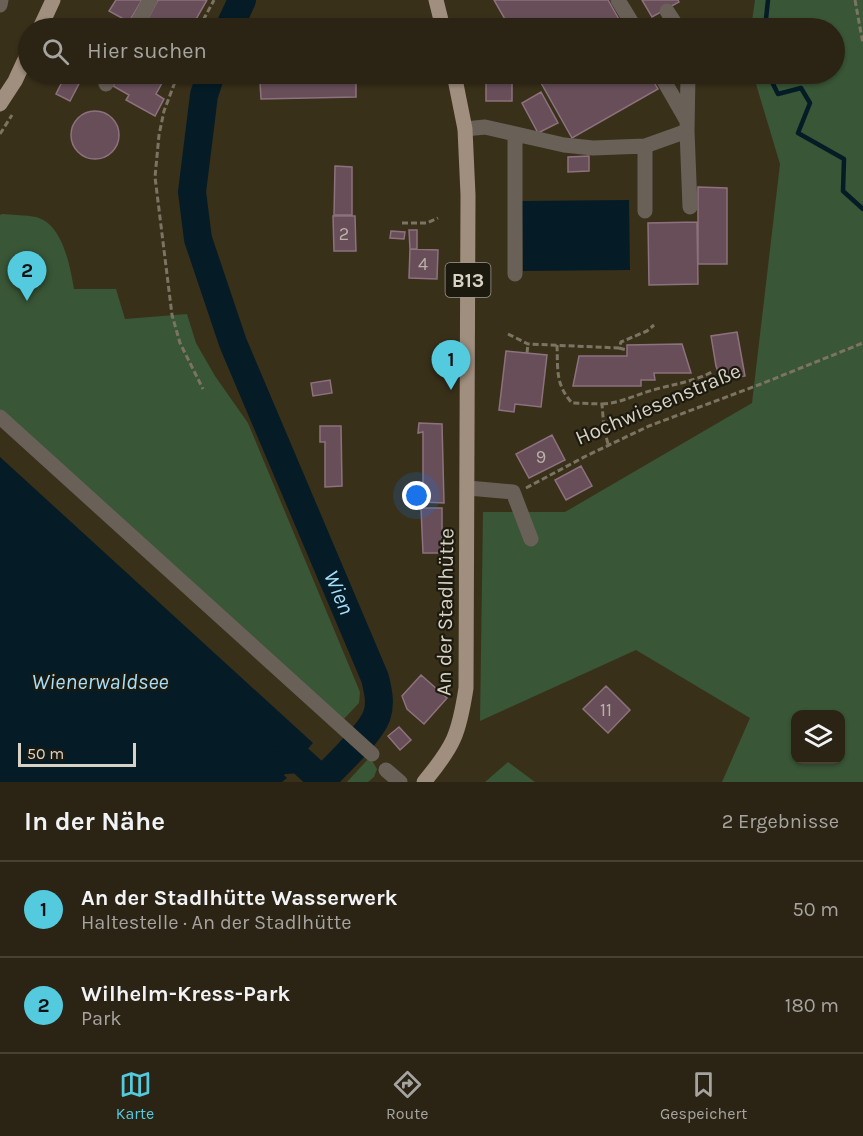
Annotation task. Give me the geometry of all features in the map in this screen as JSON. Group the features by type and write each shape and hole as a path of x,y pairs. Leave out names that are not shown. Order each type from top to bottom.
{"main road":[{"path":"45,18 53,0"},
{"path":"436,0 440,18"},
{"path":"0,104 18,75"},
{"name":"An der Stadlhütte","path":"424,782 453,743 461,724 465,697 468,195 465,129 456,84"}],"street":[{"path":"0,5 1,0"},
{"path":"140,18 150,0"},
{"path":"618,0 628,18"},
{"path":"667,11 672,18"},
{"path":"665,84 687,126"},
{"path":"688,84 690,207"},
{"path":"465,129 485,127 564,145 593,148 645,146 687,126"},
{"path":"515,134 515,274"},
{"path":"645,146 645,211"},
{"path":"0,417 372,754"},
{"path":"468,488 513,492 531,539"},
{"path":"386,770 400,782"}],"path":[{"path":"204,18 214,0"},
{"path":"855,0 863,44"},
{"path":"174,84 164,111 159,135 155,177 172,315 180,343 203,389"},
{"path":"402,223 427,223 438,218"},
{"path":"619,348 621,342 647,332 654,325"},
{"path":"508,334 528,344 627,350"},
{"name":"Hochwiesenstraße","path":"513,492 537,484 609,445 678,414 863,343"},
{"path":"527,353 528,344"},
{"path":"557,345 558,380 564,394 572,403 613,404 656,389 688,382 712,372"},
{"path":"602,404 604,429 609,445"}],"green space":[{"path":"755,0 863,0 863,782 722,782 750,718 636,650 480,721 483,512 565,512 752,403 780,164 756,84 845,84 845,18 752,18"},
{"path":"0,215 36,217 45,221 53,228 64,247 74,289 116,289 125,319 187,314 196,343 215,376 248,423 360,692 359,703 342,721 0,410"},
{"path":"370,757 377,769 374,777 368,782 347,782"},
{"path":"508,762 535,782 485,782"}],"water":[{"path":"629,200 630,270 523,271 522,201"},
{"name":"Wienerwaldsee","path":"0,457 313,743 284,775 287,778 282,782 0,782"}],"building":[{"path":"116,0 142,0 131,18 122,18 109,11"},
{"path":"158,0 207,0 197,18 148,18"},
{"path":"494,0 608,0 618,18 504,18"},
{"path":"642,0 678,0 679,2 652,17"},
{"path":"61,84 79,84 70,101 56,94"},
{"path":"114,84 162,84 156,94 164,99 155,116 126,100 129,95 113,86"},
{"path":"260,84 356,84 356,97 261,99"},
{"path":"486,84 512,84 512,101 486,101"},
{"path":"542,84 655,84 658,89 572,138"},
{"path":"541,92 558,123 538,133 522,103"},
{"path":"95,111 112,118 119,135 112,152 95,159 78,152 71,135 78,118"},
{"path":"589,156 589,171 568,172 568,157"},
{"path":"335,166 352,167 352,215 334,215"},
{"path":"698,187 727,188 727,264 698,264"},
{"path":"333,216 355,216 356,251 334,251"},
{"path":"697,222 698,284 649,285 648,223"},
{"path":"409,230 417,230 417,249 410,249"},
{"path":"391,231 405,232 404,239 390,238"},
{"path":"410,249 438,250 437,279 409,278"},
{"path":"737,332 745,376 721,380 711,336"},
{"path":"682,344 691,373 654,373 655,380 641,380 641,386 573,386 579,356 627,356 627,345"},
{"path":"506,351 547,355 541,407 515,404 514,412 499,410"},
{"path":"330,380 332,393 313,396 311,383"},
{"path":"419,423 442,424 444,503 423,502 423,432 418,433"},
{"path":"320,426 341,426 342,486 325,487 325,442 320,442"},
{"path":"552,435 565,460 529,478 516,454"},
{"path":"581,466 592,486 566,500 555,480"},
{"path":"421,508 442,508 442,553 423,553"},
{"path":"421,675 447,698 424,724 407,709 402,696"},
{"path":"606,686 630,710 608,733 583,709"},
{"path":"399,727 411,740 400,750 388,736"}],"waterway":[{"name":"Wien","path":"234,18 242,0"},
{"path":"766,18 768,0"},
{"name":"Wien","path":"208,84 204,95 192,192 198,239 233,343 375,678 379,696 377,715 368,731 322,780 299,759 261,762"},
{"path":"773,84 778,94 801,88 810,103 798,133 844,159 843,191 863,209"}],"place":[{"name":"Wilhelm-Kress-Park","path":"27,301"},
{"name":"An der Stadlhütte Wasserwerk","path":"451,390"}]}
